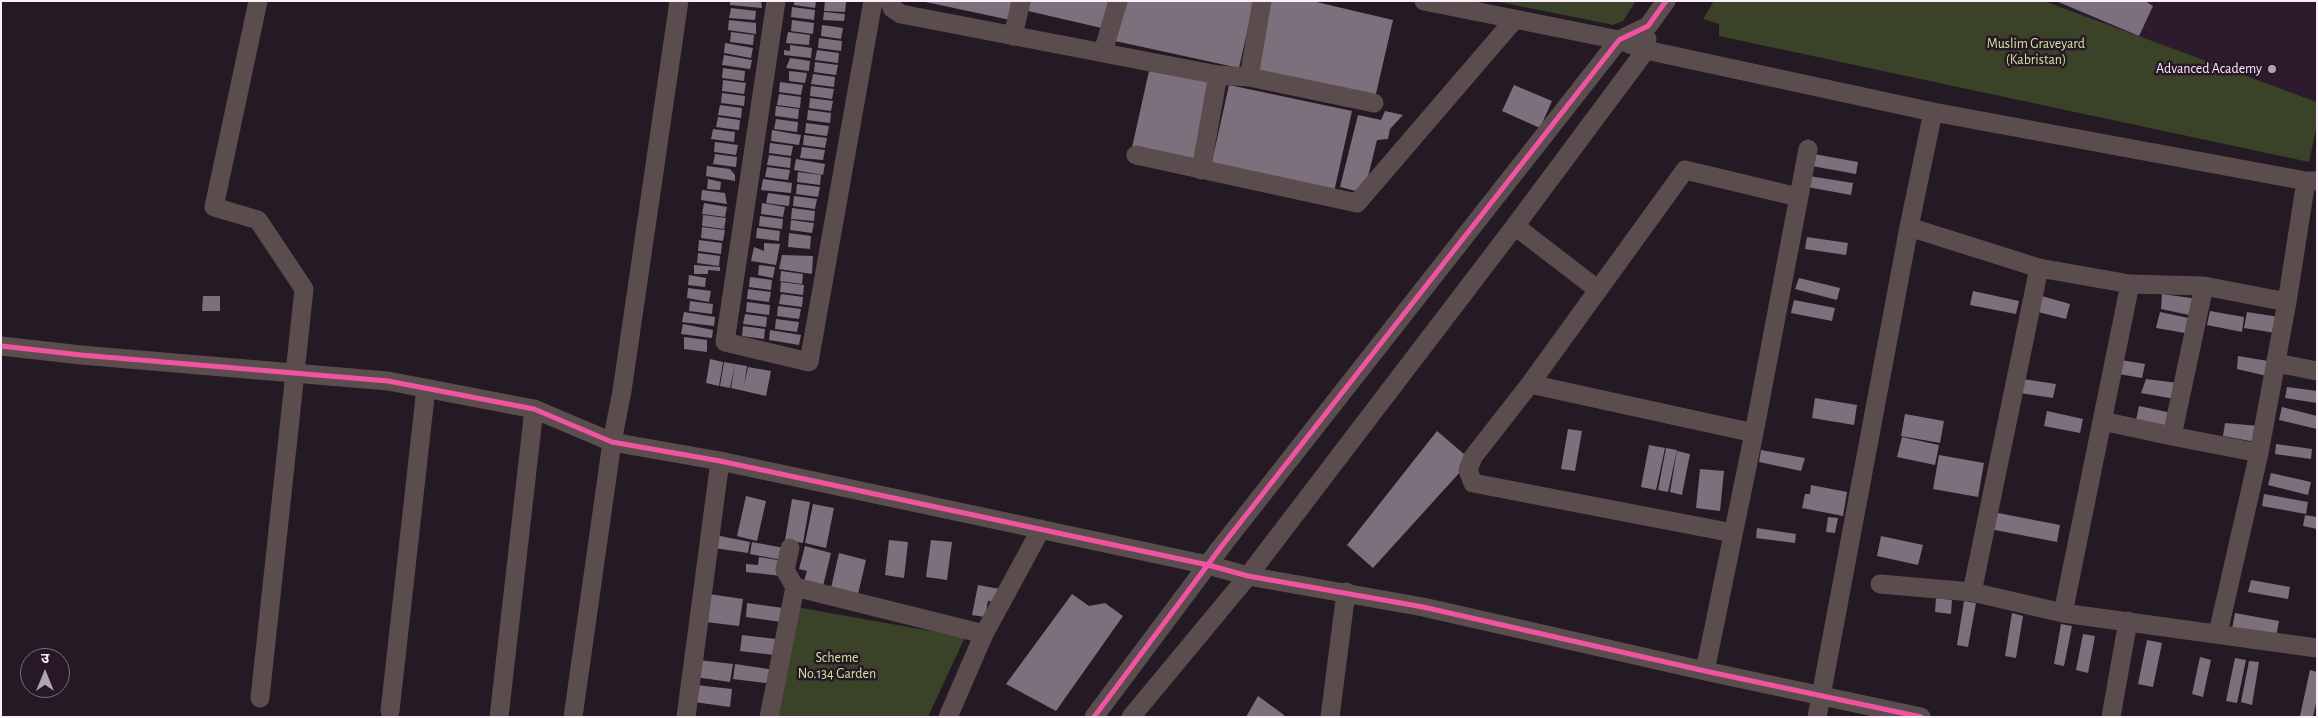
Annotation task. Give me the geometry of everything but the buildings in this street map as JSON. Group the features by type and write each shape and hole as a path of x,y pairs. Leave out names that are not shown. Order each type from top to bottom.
{"street":[{"path":"258,1 214,207 258,220 304,289 260,698"},
{"path":"573,717 612,442 622,391 679,1"},
{"path":"776,1 725,342 809,362 873,1"},
{"path":"890,1 892,8 901,14 1218,74 1249,77 1374,103"},
{"path":"1013,36 1021,1"},
{"path":"1103,52 1118,1"},
{"path":"1249,77 1262,1"},
{"path":"1424,1 1619,40 1646,50 1933,112 2311,181 2259,453 2218,634"},
{"path":"1094,717 1208,565 1619,40 1648,26 1666,1"},
{"path":"1136,155 1357,203 1515,19"},
{"path":"1131,717 1248,576 1515,226 1646,50 1648,26"},
{"path":"1200,170 1218,74"},
{"path":"1817,717 1909,227 1933,112"},
{"path":"1705,671 1754,434 1808,149"},
{"path":"1733,533 1473,483 1468,470 1473,458 1530,384 1685,170 1798,197"},
{"path":"1515,226 1597,289"},
{"path":"1909,227 2039,268 2130,284 2204,286 2287,302"},
{"path":"1972,592 2039,268"},
{"path":"2063,613 2130,284"},
{"path":"2172,436 2204,286"},
{"path":"1,346 388,381 426,388 534,409 612,442 720,461 1208,565 1248,576 1423,607 1705,671 1921,717"},
{"path":"2276,363 2317,372"},
{"path":"1530,384 1754,434"},
{"path":"390,711 426,388"},
{"path":"499,717 534,409"},
{"path":"2102,421 2259,453"},
{"path":"686,717 720,461"},
{"path":"948,717 984,634 1041,529"},
{"path":"769,717 795,587 785,570 790,548"},
{"path":"1880,584 1972,592 2063,613 2317,648"},
{"path":"795,587 984,634"},
{"path":"1330,717 1346,592"},
{"path":"2111,717 2128,621"}],"shaded area":[{"name":"Advanced Academy","path":"2047,1 2317,1 2317,101 2140,38"}],"green space":[{"path":"1494,1 1636,1 1623,21 1613,25"},
{"name":"Muslim Graveyard (Kabristan)","path":"1714,1 2044,1 2317,102 2317,124 2309,162 1719,36 1719,24 1703,19"},
{"name":"Scheme No.134 Garden","path":"796,607 965,637 928,717 773,717"}],"cycle path":[{"path":"1094,717 1221,547 1619,40 1648,26 1666,1"},
{"path":"1,346 81,355 388,381 534,409 612,442 720,461 1208,565 1248,576 1423,607 1705,671 1921,717"}],"place":[{"name":"Advanced Academy","path":"2272,69"}]}
